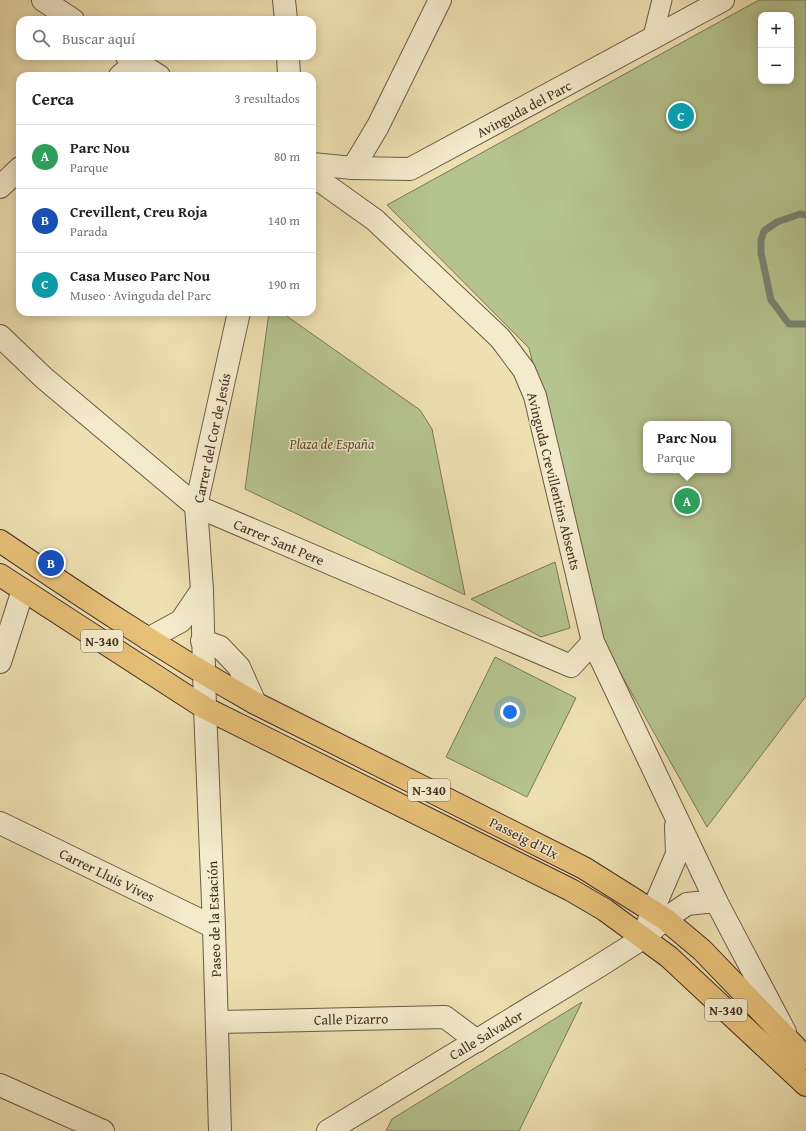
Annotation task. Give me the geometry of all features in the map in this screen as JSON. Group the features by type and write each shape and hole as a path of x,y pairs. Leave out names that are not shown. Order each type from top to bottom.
{"highway":[{"name":"N-340","path":"0,541 203,674"},
{"name":"N-340","path":"0,575 205,708"},
{"name":"Passeig d'Elx","path":"203,674 255,703 584,868 658,915 702,950 806,1058"},
{"name":"Passeig d'Elx","path":"205,708 571,890 605,910 670,957 806,1085"}],"street":[{"path":"43,0 67,16"},
{"path":"284,0 286,16"},
{"path":"353,168 378,126 440,0"},
{"path":"652,40 662,0"},
{"name":"Avinguda del Parc","path":"316,164 353,168 410,169 724,0"},
{"path":"123,72 131,60"},
{"path":"134,60 153,72"},
{"path":"288,60 289,72"},
{"path":"0,187 16,172"},
{"name":"Avinguda Crevillentins Absents","path":"316,178 375,220 500,338 524,370 535,396 593,642 716,901 790,1040"},
{"name":"Carrer del Cor de Jesús","path":"205,708 202,641 202,590 196,506 238,316"},
{"name":"Carrer Sant Pere","path":"0,336 44,378 196,506 571,666 593,642"},
{"path":"0,662 23,590"},
{"path":"148,639 181,621 202,590"},
{"path":"202,641 220,647 239,667 255,703"},
{"name":"Paseo de la Estación","path":"205,708 214,927 220,1131"},
{"name":"Avinguda Crevillentins Absents","path":"643,938 658,915 677,854 675,815"},
{"name":"Carrer Lluis Vives","path":"0,823 214,927"},
{"path":"658,915 687,904 716,901"},
{"name":"Calle Salvador","path":"328,1131 643,938"},
{"name":"Calle Pizarro","path":"217,1022 445,1017 477,1041"},
{"path":"0,1085 103,1131"},
{"path":"364,1110 364,1131"}],"green space":[{"path":"759,0 806,0 806,696 707,827 603,642 529,348 387,205"},
{"name":"Plaza de España","path":"268,316 287,316 420,410 432,429 465,595 245,489"},
{"path":"555,562 570,628 541,637 471,599"},
{"path":"495,657 576,698 527,797 446,757"},
{"path":"582,1002 519,1131 386,1131 392,1119"}],"waterway":[{"path":"806,215 800,214 777,222 764,231 761,240 761,253 771,300 789,324 806,324"}],"place":[{"name":"Casa Museo Parc Nou","path":"681,116"},
{"name":"Parc Nou","path":"687,501"},
{"name":"Crevillent, Creu Roja","path":"51,563"}]}
